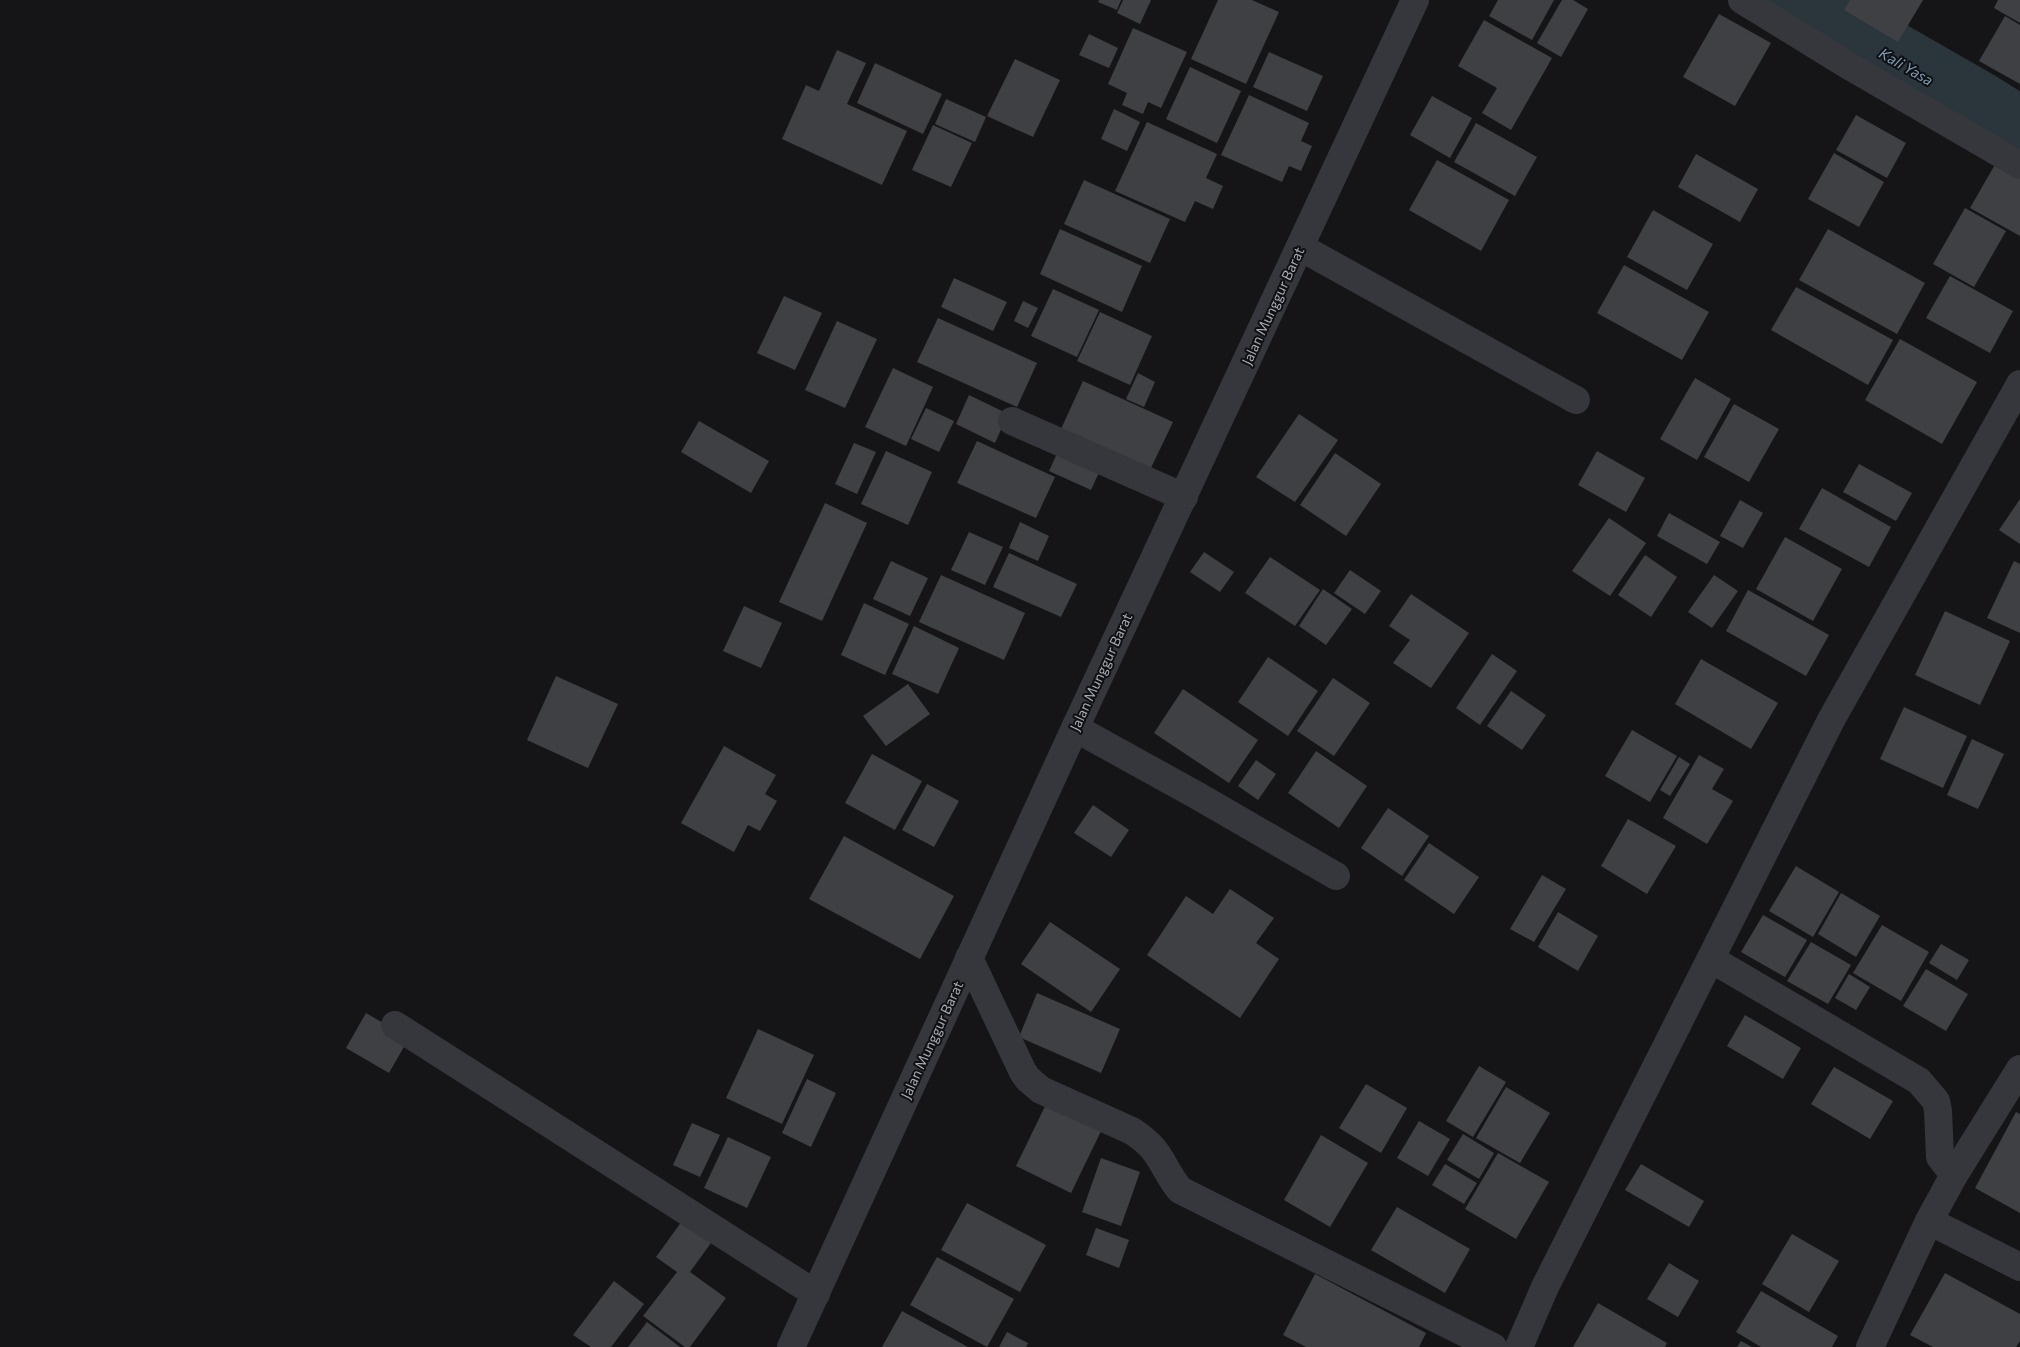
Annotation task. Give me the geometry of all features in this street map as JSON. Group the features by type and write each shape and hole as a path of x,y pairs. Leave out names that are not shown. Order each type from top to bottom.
{"street":[{"name":"Jalan Munggur Barat","path":"792,1347 1075,728 1415,0"},
{"path":"1742,0 1851,67 2020,164"},
{"path":"1300,247 1576,400"},
{"path":"1518,1347 1545,1287 1831,720 2020,384"},
{"path":"1012,421 1184,497"},
{"path":"1075,728 1198,796 1336,876"},
{"path":"969,958 1024,1072 1033,1084 1041,1090 1144,1139 1159,1154 1180,1190 1493,1347"},
{"path":"1711,959 1919,1081 1936,1101 1940,1157 1954,1175"},
{"path":"395,1025 816,1294"},
{"path":"1870,1347 1929,1221 1954,1175 2020,1069"},
{"path":"1929,1221 2020,1267"}],"building":[{"path":"1099,0 1121,0 1117,10 1098,2"},
{"path":"1123,0 1151,0 1140,24 1117,13"},
{"path":"1218,0 1252,0 1279,12 1246,84 1191,59"},
{"path":"1498,0 1554,0 1532,40 1489,16"},
{"path":"1562,0 1573,0 1588,9 1561,57 1537,43"},
{"path":"1850,0 1923,0 1898,42 1844,10"},
{"path":"1998,0 2020,0 2020,23 1994,8"},
{"path":"1719,14 1771,43 1735,106 1683,77"},
{"path":"2005,16 2020,25 2020,84 1979,61"},
{"path":"1484,20 1552,58 1511,130 1482,113 1497,88 1458,66"},
{"path":"1133,28 1187,52 1161,108 1148,102 1143,114 1122,105 1127,93 1108,84"},
{"path":"1089,34 1118,48 1109,68 1079,55"},
{"path":"837,50 866,63 847,104 907,131 882,185 782,139 806,85 819,91"},
{"path":"1269,52 1323,76 1307,111 1253,87"},
{"path":"1015,59 1060,80 1033,137 987,116"},
{"path":"875,63 942,94 923,134 857,103"},
{"path":"1190,67 1241,91 1217,143 1166,119"},
{"path":"1249,95 1309,123 1301,141 1312,146 1301,171 1289,166 1282,182 1221,155"},
{"path":"1432,96 1472,118 1450,158 1410,135"},
{"path":"946,99 986,117 975,142 935,124"},
{"path":"1114,109 1140,122 1127,151 1101,139"},
{"path":"1856,115 1906,143 1887,178 1836,150"},
{"path":"1147,122 1217,154 1206,178 1223,186 1213,209 1195,201 1185,222 1115,191"},
{"path":"1476,123 1537,157 1515,196 1454,162"},
{"path":"933,125 972,143 951,187 912,170"},
{"path":"1834,153 1884,182 1859,227 1808,199"},
{"path":"1696,154 1758,189 1740,222 1678,187"},
{"path":"1437,160 1509,200 1481,251 1409,210"},
{"path":"1997,161 2020,173 2020,236 1970,208"},
{"path":"1084,180 1170,219 1150,263 1064,224"},
{"path":"1965,208 2006,231 1974,287 1933,264"},
{"path":"1653,210 1713,244 1687,290 1627,257"},
{"path":"1060,229 1142,266 1122,312 1040,274"},
{"path":"1828,229 1925,283 1897,334 1799,280"},
{"path":"1624,265 1709,312 1682,360 1597,313"},
{"path":"1950,276 2013,311 1990,353 1926,318"},
{"path":"954,278 1007,302 993,331 941,307"},
{"path":"1796,287 1893,340 1868,385 1771,330"},
{"path":"1053,289 1099,310 1077,357 1031,336"},
{"path":"784,296 822,313 795,370 757,353"},
{"path":"1023,301 1038,308 1028,328 1014,321"},
{"path":"1100,312 1152,336 1130,385 1077,361"},
{"path":"938,318 1037,363 1017,407 917,362"},
{"path":"837,321 877,339 845,408 805,390"},
{"path":"1900,339 1977,382 1942,444 1865,400"},
{"path":"893,368 933,387 906,446 865,427"},
{"path":"1138,373 1155,382 1144,407 1126,399"},
{"path":"1695,378 1731,399 1697,460 1660,439"},
{"path":"1083,381 1173,422 1150,470 1061,429"},
{"path":"969,395 1008,414 995,443 956,424"},
{"path":"1734,404 1779,429 1749,482 1704,457"},
{"path":"926,408 954,421 939,452 911,439"},
{"path":"1299,414 1338,440 1295,502 1256,477"},
{"path":"699,421 769,461 751,493 681,452"},
{"path":"977,441 1055,477 1036,518 957,483"},
{"path":"854,443 876,452 857,494 835,484"},
{"path":"1060,447 1102,466 1091,490 1049,471"},
{"path":"886,451 932,472 908,525 861,504"},
{"path":"1597,451 1645,478 1626,512 1578,485"},
{"path":"1335,453 1381,484 1346,536 1300,505"},
{"path":"1859,464 1912,493 1896,521 1843,492"},
{"path":"1822,488 1891,527 1869,567 1799,529"},
{"path":"2020,499 2020,544 1999,530"},
{"path":"1740,500 1763,513 1743,548 1720,536"},
{"path":"825,503 867,523 822,621 779,602"},
{"path":"1669,513 1720,542 1707,564 1657,536"},
{"path":"1609,518 1646,543 1610,596 1572,571"},
{"path":"1020,522 1049,536 1038,561 1009,548"},
{"path":"969,532 1003,547 985,585 951,570"},
{"path":"1785,537 1842,569 1813,621 1756,589"},
{"path":"1204,552 1234,572 1220,592 1190,572"},
{"path":"1009,553 1077,584 1061,617 993,587"},
{"path":"1645,555 1677,577 1651,617 1618,595"},
{"path":"1270,557 1320,590 1295,626 1245,593"},
{"path":"891,561 928,578 910,616 873,599"},
{"path":"2014,561 2020,564 2020,633 1987,618"},
{"path":"1350,570 1381,591 1365,614 1334,593"},
{"path":"941,575 1025,613 1004,660 919,622"},
{"path":"1714,575 1738,591 1712,628 1688,612"},
{"path":"1323,589 1352,609 1326,645 1299,626"},
{"path":"1748,590 1829,635 1806,676 1726,631"},
{"path":"1411,594 1469,633 1431,688 1393,663 1410,640 1389,626"},
{"path":"864,603 909,624 885,675 841,655"},
{"path":"744,606 782,623 761,668 723,651"},
{"path":"1945,611 2010,641 1980,705 1915,675"},
{"path":"914,626 959,648 938,694 892,674"},
{"path":"1492,654 1517,671 1480,725 1456,708"},
{"path":"1268,657 1318,691 1288,736 1238,702"},
{"path":"1701,659 1778,703 1751,749 1675,704"},
{"path":"556,676 618,704 588,768 527,740"},
{"path":"1333,678 1370,703 1334,756 1297,731"},
{"path":"908,684 930,714 886,746 863,716"},
{"path":"1183,689 1258,740 1229,783 1154,733"},
{"path":"1511,691 1546,715 1522,750 1487,726"},
{"path":"1904,707 1967,736 1943,788 1880,759"},
{"path":"1632,730 1677,756 1650,802 1605,776"},
{"path":"1972,739 2004,754 1978,809 1947,795"},
{"path":"724,746 776,775 765,794 777,801 760,831 748,825 734,852 681,823"},
{"path":"1316,751 1367,786 1339,828 1288,793"},
{"path":"872,754 922,781 895,830 845,803"},
{"path":"1699,755 1724,769 1712,789 1733,801 1707,844 1663,818"},
{"path":"1679,757 1690,764 1670,796 1660,790"},
{"path":"1256,760 1276,774 1258,800 1238,786"},
{"path":"927,784 959,801 934,847 902,830"},
{"path":"1093,805 1129,830 1111,857 1074,833"},
{"path":"1388,808 1429,836 1402,876 1361,848"},
{"path":"1628,819 1676,846 1647,894 1601,866"},
{"path":"844,836 954,896 920,959 809,899"},
{"path":"1429,843 1479,877 1454,914 1404,880"},
{"path":"1796,866 1839,892 1813,937 1769,911"},
{"path":"1542,875 1566,889 1534,942 1510,929"},
{"path":"1230,889 1274,918 1256,943 1279,959 1240,1018 1147,955 1186,896 1213,914"},
{"path":"1841,893 1880,916 1856,957 1818,934"},
{"path":"1558,912 1598,936 1578,971 1538,947"},
{"path":"1763,915 1807,940 1785,977 1741,952"},
{"path":"1050,922 1120,969 1091,1012 1021,964"},
{"path":"1882,925 1929,952 1901,1001 1853,973"},
{"path":"1811,942 1851,965 1828,1004 1787,981"},
{"path":"1941,944 1969,960 1957,980 1929,963"},
{"path":"1926,969 1968,994 1946,1031 1903,1006"},
{"path":"1849,974 1870,987 1856,1010 1835,998"},
{"path":"1037,993 1120,1029 1101,1073 1019,1037"},
{"path":"366,1013 409,1038 389,1073 346,1048"},
{"path":"1745,1015 1801,1048 1783,1079 1727,1046"},
{"path":"758,1029 814,1055 782,1124 726,1098"},
{"path":"1479,1066 1506,1082 1473,1137 1446,1121"},
{"path":"1834,1067 1893,1101 1870,1139 1811,1104"},
{"path":"807,1079 836,1093 811,1147 782,1133"},
{"path":"1366,1084 1407,1108 1381,1153 1339,1128"},
{"path":"1506,1087 1550,1113 1520,1163 1476,1138"},
{"path":"1050,1096 1105,1123 1071,1193 1016,1166"},
{"path":"2016,1112 2020,1114 2020,1213 1975,1188"},
{"path":"1419,1121 1450,1139 1428,1176 1397,1158"},
{"path":"692,1123 720,1135 700,1177 673,1165"},
{"path":"1463,1134 1494,1153 1479,1179 1447,1160"},
{"path":"1321,1135 1368,1163 1330,1227 1284,1200"},
{"path":"728,1137 771,1157 747,1208 704,1188"},
{"path":"1498,1153 1549,1182 1516,1239 1465,1209"},
{"path":"1101,1158 1140,1172 1121,1226 1082,1212"},
{"path":"1445,1164 1477,1183 1464,1204 1432,1185"},
{"path":"1641,1164 1704,1201 1689,1227 1625,1190"},
{"path":"967,1203 1046,1245 1020,1292 941,1250"},
{"path":"1397,1207 1470,1249 1445,1293 1371,1250"},
{"path":"682,1221 711,1243 690,1272 726,1298 690,1347 685,1347 643,1316 677,1272 656,1257"},
{"path":"1096,1228 1129,1240 1119,1268 1086,1255"},
{"path":"1792,1234 1839,1261 1809,1312 1762,1284"},
{"path":"937,1257 1014,1299 987,1347 910,1305"},
{"path":"1669,1263 1699,1281 1678,1317 1647,1299"},
{"path":"1945,1273 2020,1314 2020,1341 2016,1347 1933,1347 1910,1335"},
{"path":"1315,1274 1426,1333 1419,1347 1306,1347 1283,1335"},
{"path":"614,1281 644,1304 611,1347 591,1347 573,1335"},
{"path":"1761,1291 1838,1336 1832,1347 1761,1347 1736,1332"},
{"path":"1598,1303 1667,1343 1665,1347 1573,1347"},
{"path":"902,1311 968,1347 882,1347"},
{"path":"647,1322 680,1347 628,1347"},
{"path":"1007,1332 1028,1343 1026,1347 999,1347"},
{"path":"1741,1341 1752,1347 1737,1347"}],"waterway":[{"name":"Kali Yasa","path":"1792,0 1975,105 2020,133"}]}
